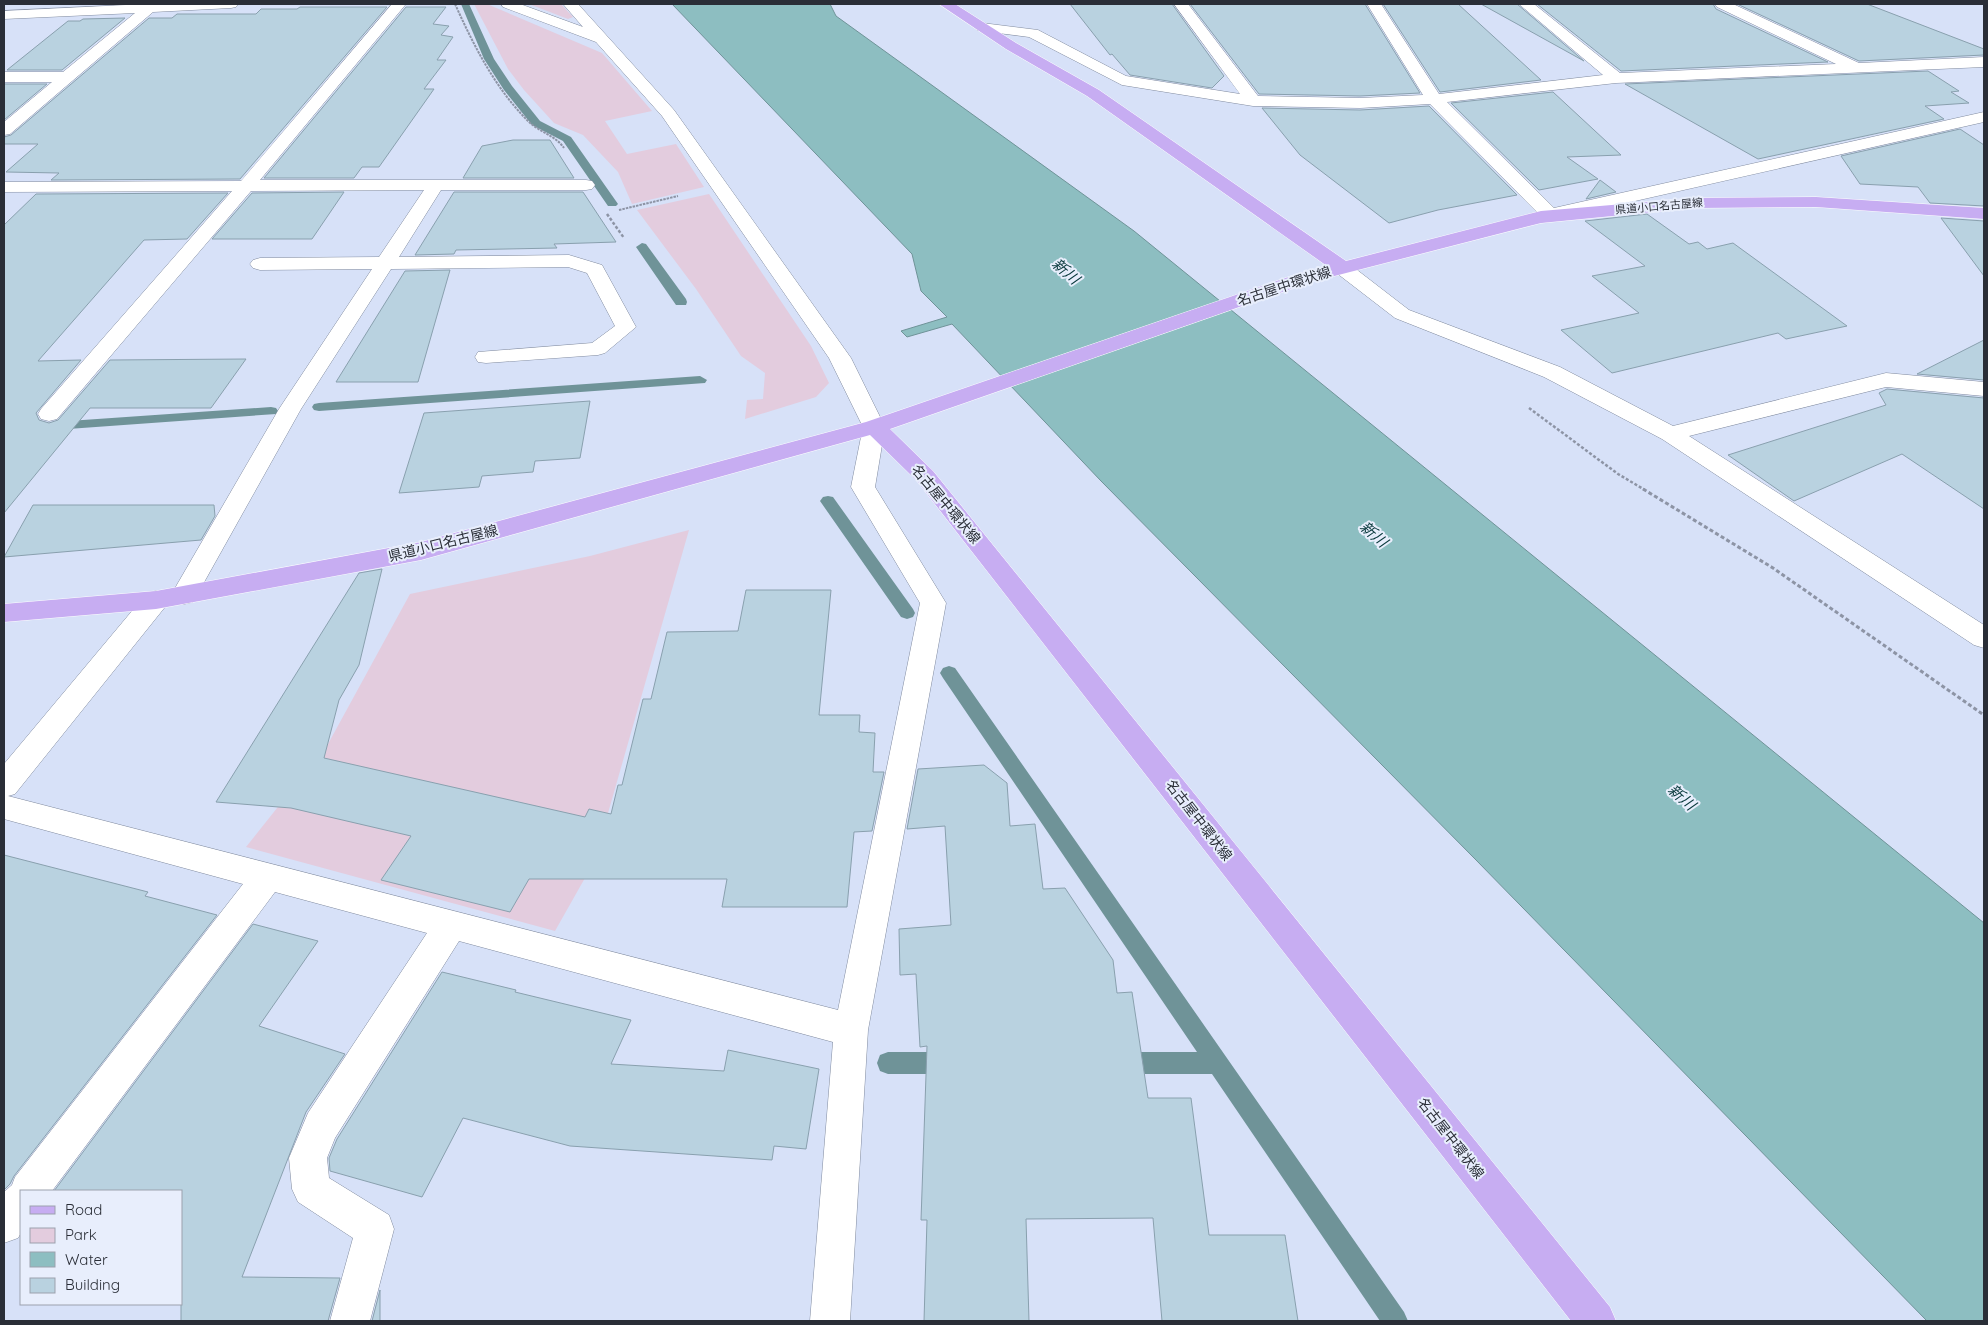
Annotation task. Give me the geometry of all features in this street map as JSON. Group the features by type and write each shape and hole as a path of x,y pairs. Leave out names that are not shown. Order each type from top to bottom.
{"main road":[{"name":"名古屋中環状線","path":"946,4 1011,46 1093,93 1341,267"},
{"name":"県道小口名古屋線","path":"1341,267 1546,216 1713,202 1816,202 1984,213"},
{"name":"名古屋中環状線","path":"1341,267 1304,278 874,427 925,476 1596,1321"},
{"name":"県道小口名古屋線","path":"4,613 156,600 421,551 874,427"}],"street":[{"path":"4,15 152,6 231,4"},
{"path":"49,414 246,186 399,4"},
{"path":"508,4 599,38"},
{"path":"570,4 668,113 840,358 874,427 863,487 934,603 851,1030 830,1321"},
{"path":"1181,4 1253,101"},
{"path":"1374,4 1434,99 1546,216 1984,116"},
{"path":"1526,4 1616,78"},
{"path":"1722,4 1857,68"},
{"path":"4,130 152,6"},
{"path":"982,27 1033,33 1122,80 1253,101 1332,103 1434,99 1616,78 1984,62"},
{"path":"4,77 67,77"},
{"path":"184,595 290,409 436,185"},
{"path":"4,186 586,185"},
{"path":"260,264 569,261 595,269 626,327 598,349 486,357"},
{"path":"1341,267 1402,314 1552,372 1670,434 1984,638"},
{"path":"1670,434 1886,380 1984,388"},
{"path":"4,785 156,600"},
{"path":"4,807 851,1030"},
{"path":"30,1190 268,876"},
{"path":"350,1321 374,1229 311,1189 308,1158 321,1126 451,925"},
{"path":"4,1224 20,1202"}],"path":[{"path":"455,4 472,42 500,89 529,123 560,141 586,185 624,238"},
{"path":"1522,403 1618,474 1773,568 1984,715"}],"green space":[{"path":"474,4 487,4 602,53 652,111 605,121 627,154 676,144 704,187 632,204 618,172 583,135 554,123 524,90 508,69"},
{"path":"529,4 561,4 573,17 568,19"},
{"path":"709,194 811,346 829,383 816,397 745,419 747,400 763,399 765,373 741,356 696,289 637,210"},
{"path":"689,530 594,862 555,931 246,847 328,744 410,594 590,556"}],"water":[{"name":"新川","path":"672,4 830,4 836,16 1134,231 1984,923 1984,1321 1927,1321 1476,860 1101,481 952,324 907,337 901,331 947,317 921,291 912,254"}],"building":[{"path":"1070,4 1172,4 1224,76 1212,88 1130,75 1112,54 1110,55"},
{"path":"1190,4 1365,4 1420,93 1360,96 1259,94"},
{"path":"1383,4 1458,4 1541,80 1440,92"},
{"path":"1481,4 1517,4 1584,61"},
{"path":"1537,4 1713,4 1716,9 1828,62 1621,71"},
{"path":"1737,4 1867,4 1984,49 1984,55 1859,61"},
{"path":"300,7 387,7 240,179 51,180 59,173 6,172 38,144 4,144 4,137 11,135 149,18 172,18 177,14 256,14 261,9 297,9"},
{"path":"406,7 446,7 433,24 449,26 441,35 453,37 437,60 446,60 424,89 434,89 379,167 362,167 354,178 264,178"},
{"path":"125,18 62,70 7,70 68,21"},
{"path":"1928,71 1959,91 1951,92 1969,103 1925,106 1944,119 1758,159 1625,84"},
{"path":"4,84 47,84 4,120"},
{"path":"1553,92 1621,155 1567,157 1598,179 1539,190 1451,103"},
{"path":"1429,106 1517,195 1438,210 1389,223 1300,155 1262,108 1360,110"},
{"path":"1960,129 1984,145 1984,206 1930,203 1918,187 1860,184 1841,156"},
{"path":"513,140 550,140 574,178 463,178 482,146"},
{"path":"1600,180 1616,192 1586,199"},
{"path":"344,192 312,239 212,239 252,193"},
{"path":"454,192 583,192 616,242 554,244 557,248 456,250 454,254 415,255"},
{"path":"228,193 187,239 144,240 38,361 81,360 36,413 39,420 49,423 58,420 110,360 246,359 211,408 90,408 4,513 4,225 36,194"},
{"path":"1647,214 1689,244 1698,242 1707,249 1733,243 1847,326 1786,339 1778,333 1612,373 1561,330 1639,313 1592,276 1645,266 1585,221"},
{"path":"1941,218 1984,221 1984,276"},
{"path":"450,270 418,382 336,382 405,271"},
{"path":"1984,340 1984,380 1917,374"},
{"path":"1887,389 1984,398 1984,509 1902,454 1794,501 1728,455 1886,405 1879,393"},
{"path":"590,401 580,458 535,461 533,472 482,476 479,487 399,493 424,413"},
{"path":"33,505 214,505 215,516 201,540 4,557"},
{"path":"382,569 359,665 339,700 324,758 585,817 589,809 611,814 618,785 622,785 643,699 651,699 667,632 738,631 746,590 831,590 819,715 860,715 859,732 875,733 873,772 884,772 872,831 854,832 847,907 722,907 727,879 529,879 510,912 381,880 411,836 291,808 216,802 359,573"},
{"path":"984,765 1007,783 1010,826 1035,824 1043,889 1065,888 1113,960 1117,993 1132,992 1148,1098 1191,1098 1209,1235 1285,1235 1298,1321 1162,1321 1153,1218 1026,1219 1029,1321 924,1321 927,1220 921,1220 927,1046 920,1047 916,974 900,975 899,929 951,925 945,826 907,829 918,769"},
{"path":"4,855 148,892 145,896 217,915 4,1190"},
{"path":"253,924 318,941 259,1026 345,1054 306,1112 242,1277 340,1278 328,1321 181,1321 182,1190 55,1190"},
{"path":"442,972 631,1020 611,1064 724,1071 728,1050 819,1069 806,1149 774,1146 772,1160 570,1146 463,1118 422,1197 330,1171 329,1158 337,1139"},
{"path":"380,1290 380,1321 372,1321"}],"waterway":[{"path":"465,4 489,59 508,88 536,123 567,139 612,204"},
{"path":"642,247 681,302"},
{"path":"319,407 700,380"},
{"path":"54,426 271,411"},
{"path":"828,501 907,613"},
{"path":"949,673 1217,1063"},
{"path":"888,1063 950,1063"},
{"path":"1118,1063 1217,1063"},
{"path":"1217,1063 1395,1321"}]}
